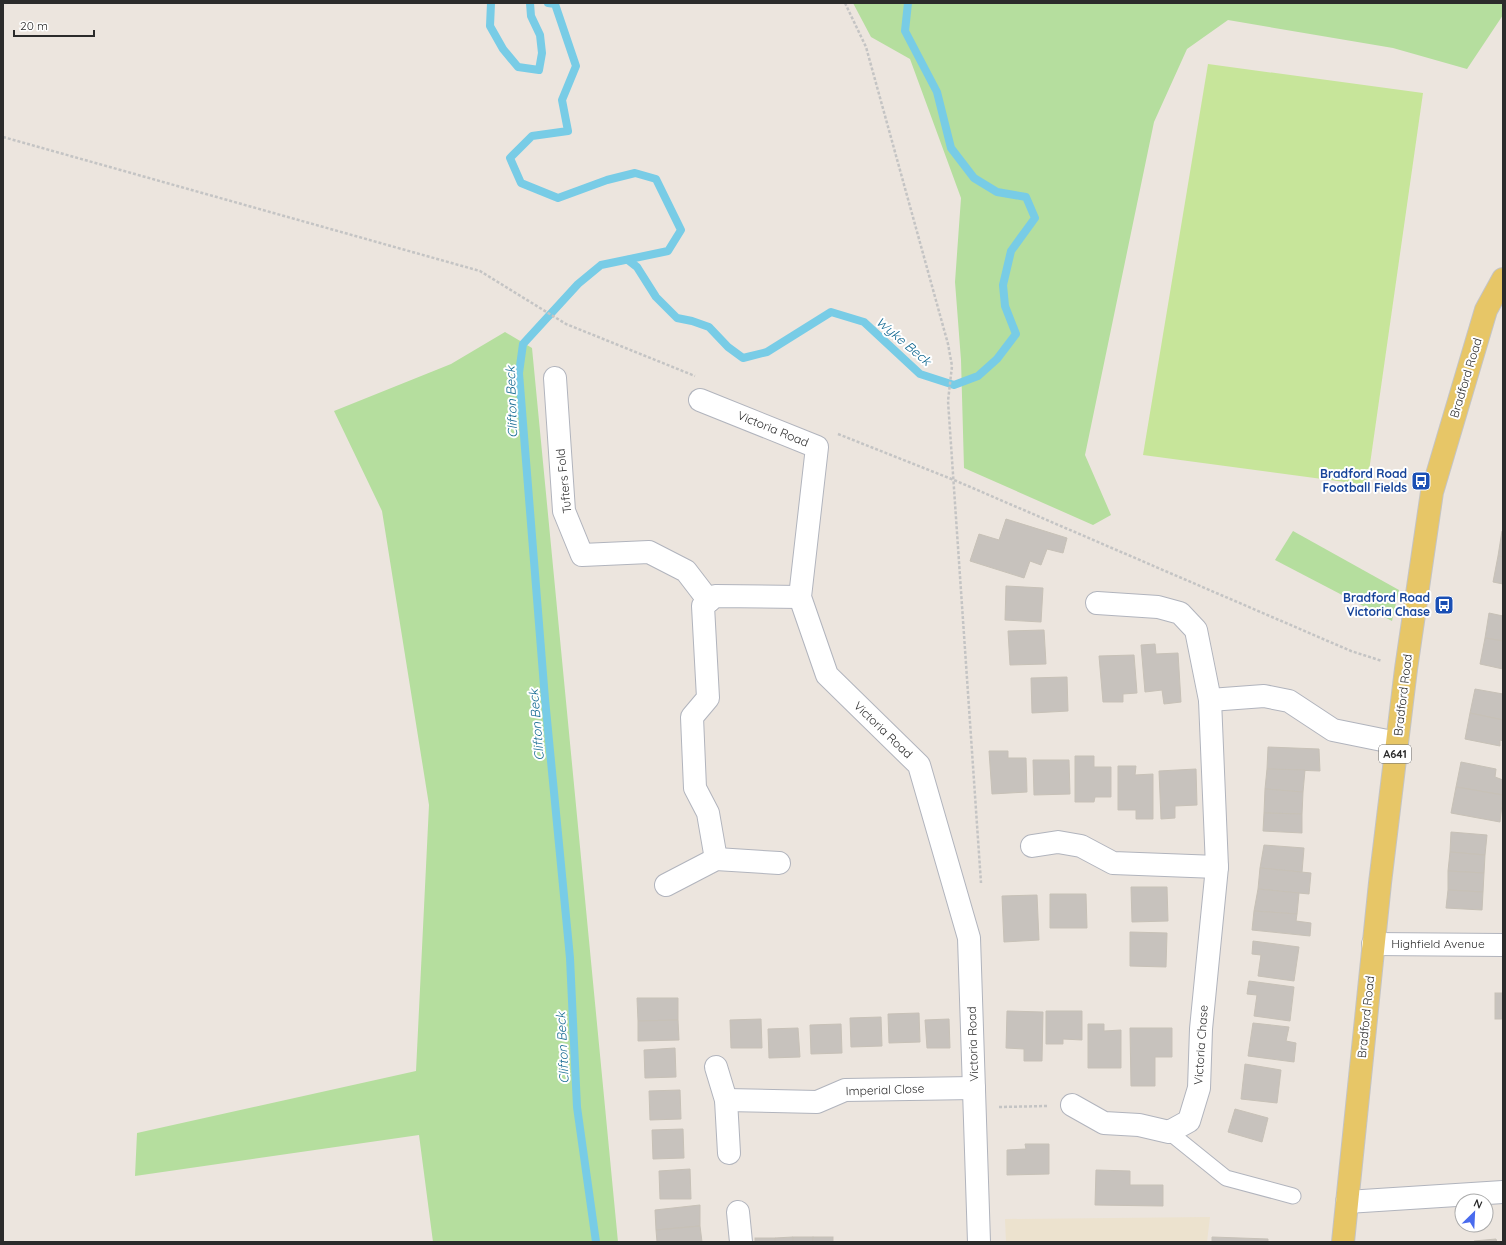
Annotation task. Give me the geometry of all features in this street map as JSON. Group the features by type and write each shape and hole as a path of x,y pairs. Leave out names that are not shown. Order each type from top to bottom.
{"main road":[{"name":"Bradford Road","path":"1343,1242 1373,944 1406,669 1432,492 1486,310 1503,279"}],"street":[{"name":"Tufters Fold","path":"555,378 564,510 582,555 649,552 686,570 709,601"},
{"name":"Victoria Road","path":"700,400 818,447 800,597 827,675 919,765 969,938 979,1242"},
{"path":"716,859 708,813 695,788 692,717 708,698 703,606 715,596 800,597"},
{"name":"Victoria Chase","path":"1097,604 1158,607 1180,613 1196,630 1210,700 1217,867 1201,1029 1199,1088 1188,1121 1169,1132"},
{"path":"1210,700 1264,696 1289,701 1333,730 1397,743"},
{"path":"1032,846 1058,842 1081,846 1113,863 1217,867"},
{"path":"666,885 716,859 780,863"},
{"name":"Highfield Avenue","path":"1373,944 1503,944"},
{"path":"716,1067 726,1100 729,1153"},
{"name":"Imperial Close","path":"726,1100 817,1102 846,1090 974,1088"},
{"path":"1072,1105 1104,1123 1139,1125 1169,1132"},
{"path":"1347,1202 1503,1192"},
{"path":"738,1212 742,1242"}],"lane":[{"path":"1169,1132 1226,1178 1293,1196"}],"path":[{"path":"845,3 866,47 948,344 952,366 948,401 981,890"},
{"path":"3,137 480,271 566,324 698,377"},
{"path":"837,433 954,480 1351,651 1406,669"},
{"path":"1002,1107 1050,1106"}],"shaded area":[{"path":"1210,1217 1207,1242 1006,1242 1005,1219"}],"green space":[{"path":"853,3 1503,3 1503,15 1467,69 1393,48 1228,20 1187,49 1154,122 1085,455 1111,515 1093,525 964,468 961,360 955,282 961,198 910,59 871,37"},
{"path":"1208,64 1423,93 1367,485 1143,455"},
{"path":"505,332 532,348 618,1242 433,1242 419,1135 135,1176 137,1133 416,1071 429,805 382,511 334,411 451,364"},
{"path":"1293,531 1399,590 1392,621 1275,560"}],"building":[{"path":"1006,519 1067,538 1063,553 1047,549 1041,565 1030,561 1024,578 970,561 979,534 999,540"},
{"path":"1503,531 1503,557 1498,556"},
{"path":"1498,556 1503,557 1503,584 1493,582"},
{"path":"1006,586 1043,588 1041,622 1005,620"},
{"path":"1489,613 1503,616 1503,641 1485,638"},
{"path":"1044,630 1046,664 1010,665 1008,631"},
{"path":"1485,638 1503,641 1503,669 1480,664"},
{"path":"1155,644 1156,654 1178,653 1181,702 1164,704 1162,690 1145,692 1141,645"},
{"path":"1134,655 1137,693 1123,694 1123,702 1103,702 1099,656"},
{"path":"1067,677 1068,711 1032,713 1031,678"},
{"path":"1475,689 1503,694 1503,720 1470,713"},
{"path":"1470,713 1503,720 1503,741 1500,740 1500,746 1465,739"},
{"path":"1268,747 1319,749 1320,771 1267,769"},
{"path":"989,751 1008,751 1008,758 1026,758 1027,792 992,794"},
{"path":"1075,756 1094,756 1094,767 1111,767 1111,797 1095,797 1094,802 1075,802"},
{"path":"1033,760 1069,760 1070,794 1034,795"},
{"path":"1461,762 1496,769 1495,777 1503,780 1503,795 1456,787"},
{"path":"1118,766 1136,766 1135,775 1153,774 1153,819 1136,819 1136,810 1118,810"},
{"path":"1196,769 1197,805 1175,806 1175,818 1161,819 1159,771"},
{"path":"1267,769 1305,770 1303,792 1265,789"},
{"path":"1456,787 1503,795 1500,822 1451,813"},
{"path":"1265,789 1303,792 1302,814 1264,813"},
{"path":"1264,813 1302,814 1302,833 1263,831"},
{"path":"1451,832 1487,835 1485,855 1450,852"},
{"path":"1264,845 1304,848 1302,872 1260,868"},
{"path":"1450,852 1485,855 1484,873 1448,871"},
{"path":"1260,868 1311,873 1309,894 1258,889"},
{"path":"1448,871 1484,873 1483,892 1448,890"},
{"path":"1131,887 1167,887 1168,921 1132,922"},
{"path":"1258,889 1299,893 1297,914 1254,911"},
{"path":"1448,890 1483,892 1482,910 1446,908"},
{"path":"1050,894 1086,894 1087,928 1050,928"},
{"path":"1037,895 1039,940 1004,942 1002,896"},
{"path":"1254,911 1297,914 1296,921 1311,923 1310,936 1252,930"},
{"path":"1130,932 1167,933 1166,967 1130,966"},
{"path":"1253,941 1299,947 1294,981 1258,976 1261,955 1252,954"},
{"path":"1249,981 1294,987 1290,1021 1254,1016 1257,995 1247,994"},
{"path":"1495,993 1503,993 1503,1019 1495,1019"},
{"path":"637,998 678,998 678,1020 638,1021"},
{"path":"1007,1011 1043,1012 1042,1061 1024,1061 1024,1049 1006,1048"},
{"path":"1046,1011 1082,1011 1082,1040 1063,1039 1063,1044 1046,1044"},
{"path":"919,1013 920,1042 889,1043 888,1014"},
{"path":"881,1017 882,1046 851,1047 850,1018"},
{"path":"761,1019 762,1048 731,1048 730,1020"},
{"path":"949,1019 950,1048 927,1048 925,1020"},
{"path":"678,1020 679,1040 638,1041 638,1021"},
{"path":"1253,1023 1289,1027 1286,1041 1296,1043 1294,1062 1248,1056"},
{"path":"841,1024 842,1053 811,1054 810,1025"},
{"path":"1088,1024 1104,1024 1104,1031 1121,1030 1121,1068 1088,1068"},
{"path":"798,1028 800,1057 769,1058 768,1029"},
{"path":"1130,1028 1172,1028 1172,1057 1155,1057 1155,1086 1131,1086"},
{"path":"675,1048 676,1077 645,1078 644,1050"},
{"path":"1245,1064 1281,1070 1277,1103 1241,1099"},
{"path":"680,1090 681,1119 650,1120 649,1091"},
{"path":"1235,1109 1268,1118 1262,1142 1228,1132"},
{"path":"683,1129 684,1158 653,1159 652,1130"},
{"path":"1025,1144 1049,1144 1049,1174 1007,1175 1007,1150 1026,1149"},
{"path":"690,1169 691,1199 660,1199 659,1171"},
{"path":"1096,1170 1130,1171 1130,1185 1163,1185 1163,1206 1095,1205"},
{"path":"700,1205 700,1226 656,1230 655,1210"},
{"path":"700,1226 702,1242 657,1242 656,1230"},
{"path":"793,1237 813,1237 813,1242 793,1242"},
{"path":"793,1237 793,1242 775,1242 775,1238"},
{"path":"813,1237 833,1237 833,1242 813,1242"},
{"path":"1212,1237 1268,1239 1268,1242 1212,1242"},
{"path":"755,1238 775,1238 775,1242 755,1242"},
{"path":"1496,1239 1497,1242 1474,1242 1474,1241"}],"waterway":[{"path":"491,3 490,26 503,49 518,67 539,70 542,53 540,35 531,16 530,3"},
{"name":"Clifton Beck","path":"548,3 555,4 576,66 562,100 568,131 532,136 510,158 521,183 558,198 607,180 635,173 656,179 681,230 668,251 601,265 578,284 523,344 519,373 545,699 570,958 577,1107 596,1242"},
{"name":"Wyke Beck","path":"628,260 637,267 656,297 677,318 709,327 728,347 743,358 767,352 831,312 864,322 920,374 954,385 978,376 997,359 1016,334 1005,306 1003,285 1011,251 1035,218 1026,197 997,192 974,178 951,148 937,92 905,31 908,3"}],"place":[{"name":"Bradford Road Football Fields","path":"1421,481"},
{"name":"Bradford Road Victoria Chase","path":"1444,605"}]}
